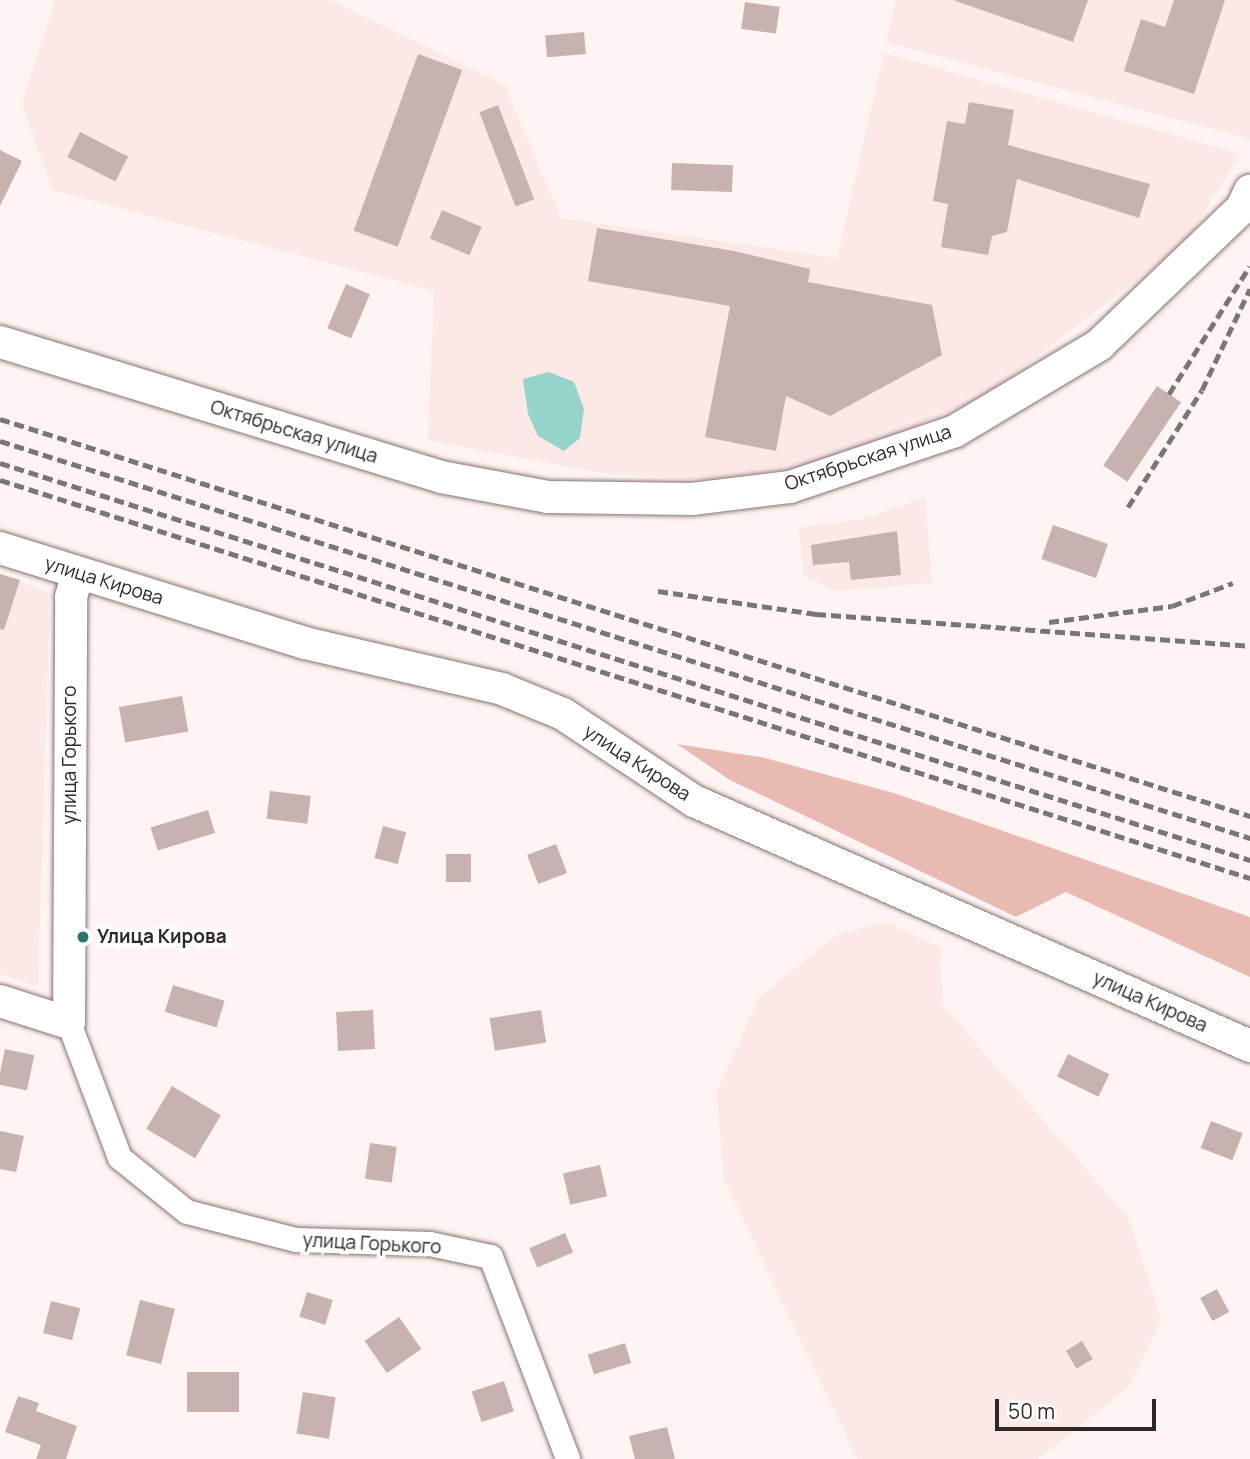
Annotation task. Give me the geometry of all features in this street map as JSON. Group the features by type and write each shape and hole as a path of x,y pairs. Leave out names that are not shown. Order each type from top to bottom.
{"street":[{"name":"Октябрьская улица","path":"0,342 441,477 548,497 692,499 790,487 955,430 1099,345 1242,208 1250,191"},
{"name":"улица Кирова","path":"0,548 305,643 502,689 564,714 694,801 1250,1046"},
{"name":"улица Горького","path":"78,573 71,597 69,1023 120,1158 187,1212 296,1240 430,1244 491,1257 568,1459"},
{"path":"0,1001 69,1023"}],"shaded area":[{"path":"55,0 330,0 504,84 561,218 837,258 884,53 1240,154 1185,243 983,398 825,463 707,480 601,473 428,440 434,291 52,190 22,103"},
{"path":"896,0 1250,0 1250,139 886,42"},
{"path":"925,498 932,583 836,591 803,575 799,528 863,519"},
{"path":"0,573 50,594 38,987 0,974"},
{"path":"677,744 765,758 897,794 1250,917 1250,977 1066,892 1016,917 730,780"},
{"path":"886,922 940,947 943,1006 1128,1217 1161,1320 1128,1388 1038,1459 857,1459 723,1177 717,1092 760,996 838,934"}],"water":[{"path":"549,372 574,382 584,409 580,438 564,451 538,436 528,414 523,379"}],"building":[{"path":"953,0 1088,0 1073,42"},
{"path":"1174,0 1225,0 1194,94 1124,71 1141,19 1165,27"},
{"path":"745,2 780,7 776,34 741,29"},
{"path":"584,32 586,54 547,57 545,35"},
{"path":"418,54 462,70 398,247 354,231"},
{"path":"969,102 1014,110 1008,145 1150,184 1139,218 1017,179 1007,232 992,236 988,255 941,247 948,204 933,201 947,121 965,124"},
{"path":"498,105 534,199 516,206 479,112"},
{"path":"80,132 128,157 115,181 67,157"},
{"path":"0,150 22,161 0,206"},
{"path":"672,163 733,165 732,192 671,190"},
{"path":"442,210 482,227 469,255 430,239"},
{"path":"597,228 734,251 810,269 808,282 932,305 942,355 830,416 786,396 776,451 705,437 730,306 588,281"},
{"path":"346,284 370,294 351,338 327,328"},
{"path":"1157,386 1181,402 1127,482 1103,466"},
{"path":"1053,525 1108,544 1096,578 1041,559"},
{"path":"897,531 901,575 851,580 849,562 813,565 811,545"},
{"path":"0,574 20,580 4,630 0,629"},
{"path":"182,696 188,731 125,743 119,707"},
{"path":"270,791 311,796 307,824 267,819"},
{"path":"208,810 215,833 158,850 151,828"},
{"path":"383,826 406,832 398,864 374,858"},
{"path":"556,844 567,873 538,884 527,855"},
{"path":"446,854 471,854 471,882 446,882"},
{"path":"173,985 225,1001 216,1028 165,1012"},
{"path":"373,1010 375,1049 338,1051 336,1012"},
{"path":"541,1010 546,1043 495,1051 490,1018"},
{"path":"5,1049 34,1055 27,1090 0,1085"},
{"path":"1068,1054 1109,1074 1098,1097 1057,1076"},
{"path":"172,1086 221,1115 195,1158 146,1129"},
{"path":"1211,1121 1243,1133 1232,1160 1201,1148"},
{"path":"0,1131 24,1136 16,1172 0,1169"},
{"path":"370,1143 397,1147 392,1182 365,1179"},
{"path":"600,1165 607,1196 570,1205 563,1174"},
{"path":"565,1233 573,1252 537,1268 529,1248"},
{"path":"1217,1289 1229,1312 1212,1321 1200,1298"},
{"path":"307,1292 333,1300 325,1325 299,1317"},
{"path":"140,1300 175,1309 161,1364 126,1355"},
{"path":"51,1301 80,1308 72,1340 43,1333"},
{"path":"399,1317 421,1349 387,1373 365,1341"},
{"path":"1082,1341 1093,1359 1077,1369 1066,1351"},
{"path":"625,1343 631,1363 594,1374 588,1354"},
{"path":"187,1372 239,1372 239,1412 187,1412"},
{"path":"504,1381 514,1411 482,1422 472,1392"},
{"path":"303,1392 336,1397 329,1439 296,1433"},
{"path":"18,1396 39,1403 36,1411 77,1426 66,1459 36,1459 41,1445 5,1432"},
{"path":"667,1427 675,1459 635,1459 629,1436"}],"railway":[{"path":"1169,394 1250,266"},
{"path":"1128,507 1202,390 1250,289"},
{"path":"0,419 1250,816"},
{"path":"0,441 1250,838"},
{"path":"0,463 1250,860"},
{"path":"0,480 1250,878"},
{"path":"1049,622 1172,606 1233,583"},
{"path":"658,591 816,614 1250,646"}],"place":[{"name":"Улица Кирова","path":"83,937"}]}
